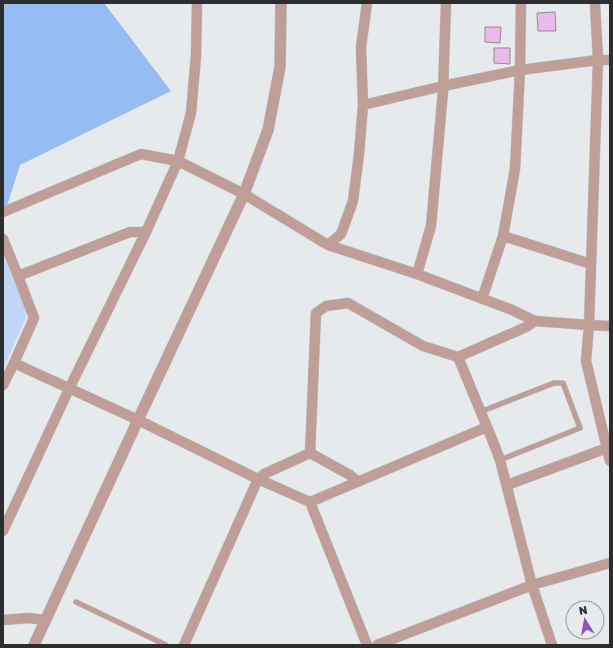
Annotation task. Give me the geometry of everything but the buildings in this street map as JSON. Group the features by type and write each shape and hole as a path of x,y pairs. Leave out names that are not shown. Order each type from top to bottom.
{"street":[{"path":"3,531 69,389 146,232 178,161 191,113 196,55 197,3"},
{"path":"34,645 244,194 268,130 280,67 281,3"},
{"path":"328,246 341,234 353,201 363,104 362,47 367,3"},
{"path":"417,274 431,226 443,86 446,3"},
{"path":"482,299 504,236 515,169 520,70 521,3"},
{"path":"596,3 598,60 589,325 586,362 609,448 610,461"},
{"path":"363,104 520,70 598,60 610,60"},
{"path":"3,212 141,154 178,161 244,194 328,246 417,274 512,310 535,321 610,326"},
{"path":"18,276 130,232 146,232"},
{"path":"504,236 591,264"},
{"path":"3,239 34,318 14,364 3,384"},
{"path":"310,453 316,313 326,306 348,303 423,346 458,357 526,327 535,321"},
{"path":"458,357 500,460 532,585 552,645"},
{"path":"14,364 138,420 258,479 310,502 367,645"},
{"path":"310,502 487,427"},
{"path":"507,485 609,448"},
{"path":"184,645 258,479 264,474 310,453"},
{"path":"310,453 350,475 357,481"},
{"path":"377,645 532,585 610,562"},
{"path":"3,620 28,618 46,620"}],"lane":[{"path":"480,412 554,383 563,383 580,428 500,460"},
{"path":"76,602 166,645"}],"shaded area":[{"path":"3,3 104,3 171,91 20,165 3,218"},
{"path":"3,256 24,303 26,318 3,369"}]}
